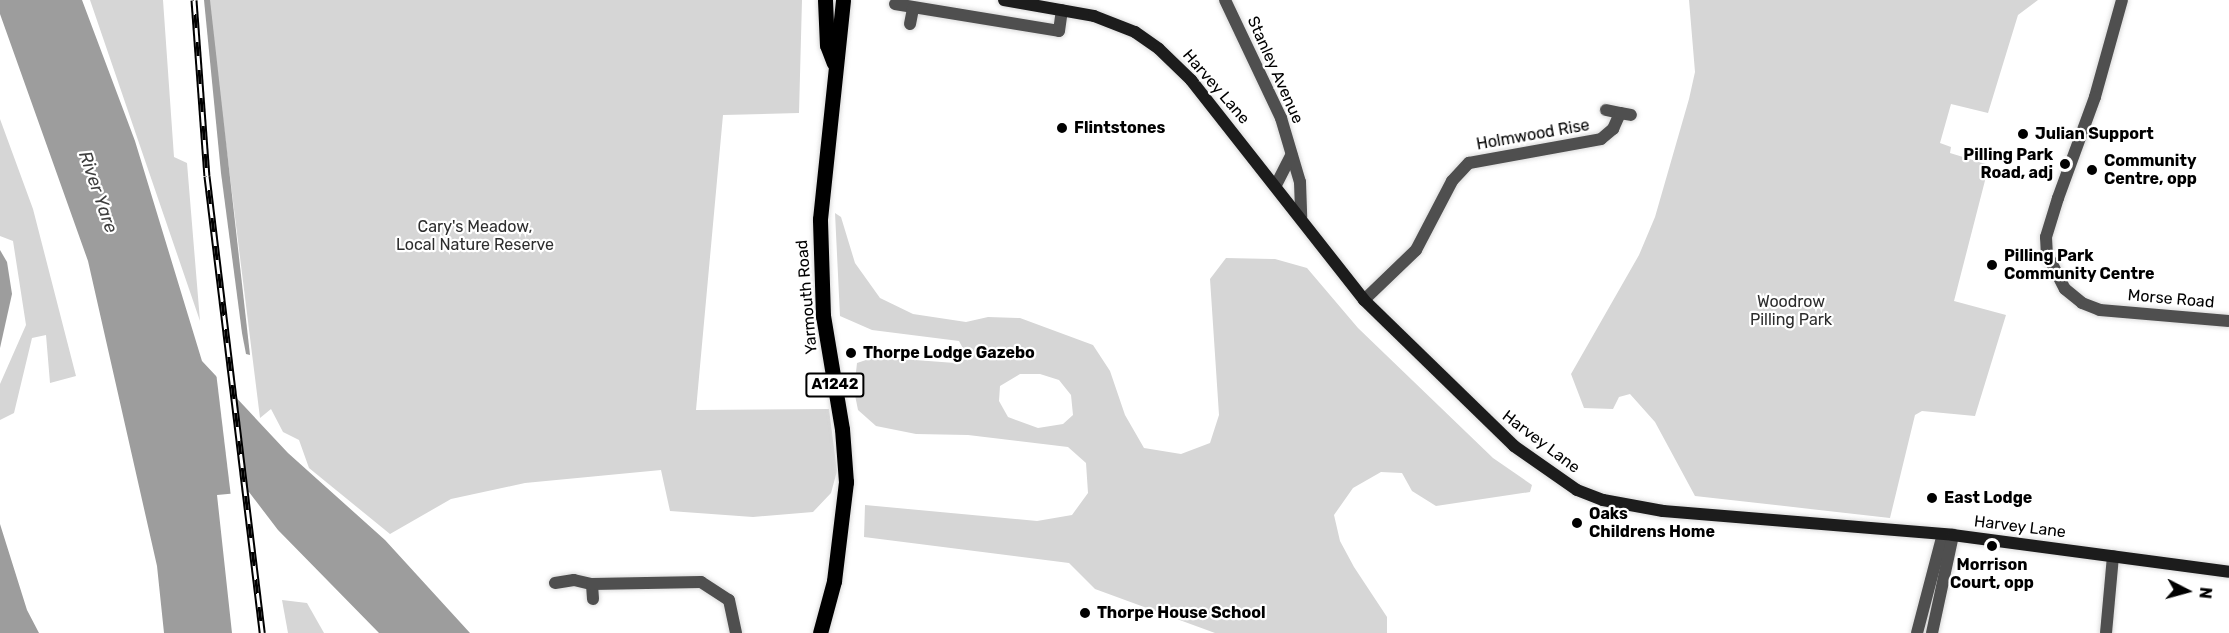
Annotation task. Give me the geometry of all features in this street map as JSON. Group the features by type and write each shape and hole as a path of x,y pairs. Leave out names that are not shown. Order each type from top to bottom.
{"main road":[{"name":"Yarmouth Road","path":"825,0 827,45 834,63"},
{"name":"Yarmouth Road","path":"820,633 834,581 846,482 842,429 824,316 820,257 820,219 834,63 843,0"}],"street":[{"name":"Harvey Lane","path":"1004,0 1062,10 1115,23 1159,49 1191,80 1276,185 1364,300 1514,446 1577,490 1603,500 1663,511 1948,535 2229,572"},
{"name":"Stanley Avenue","path":"1225,0 1281,118 1300,182 1301,218"},
{"name":"Morse Road","path":"2122,0 2095,98 2046,237 2053,270 2065,289 2082,303 2100,310 2229,321"},
{"path":"895,4 1059,31 1062,10"},
{"path":"910,24 913,8"},
{"name":"Holmwood Rise","path":"1364,300 1416,250 1439,202 1469,163 1601,139 1625,114 1606,110"},
{"path":"1276,185 1291,155"},
{"path":"1917,633 1948,535"},
{"path":"1932,633 1948,535"},
{"path":"2106,633 2113,556"},
{"path":"555,583 574,580 592,584 711,585 729,600 736,633"},
{"path":"592,584 593,599"}],"green space":[{"path":"90,0 163,0 174,157 187,163 200,321"},
{"name":"Cary's Meadow, Local Nature Reserve","path":"208,0 802,0 799,113 723,115 696,410 829,409 837,471 831,493 813,512 753,517 670,511 661,470 525,483 451,499 390,534 309,468 299,440 283,432 271,409 260,418"},
{"name":"Woodrow Pilling Park","path":"1689,0 2038,0 2018,15 1988,113 1951,104 1940,143 1951,147 1950,153 1989,165 1954,301 2006,315 1975,416 1922,411 1915,415 1890,518 1695,496 1655,422 1630,394 1619,397 1613,409 1584,408 1571,374 1639,255 1655,217 1689,99 1695,72"},
{"path":"0,119 33,209 76,376 50,383 46,335 32,338 14,413 0,420 0,384 26,325 13,241 0,236"},
{"path":"835,213 841,217 855,263 880,298 913,314 966,322 988,317 1020,318 1093,345 1110,371 1125,415 1144,448 1181,454 1210,443 1219,415 1210,279 1226,258 1275,259 1307,268 1358,328 1493,458 1532,485 1530,492 1436,506 1412,491 1402,473 1381,472 1353,488 1334,515 1340,541 1387,617 1387,633 1215,633 1095,589 1069,563 864,537 865,505 1037,521 1072,515 1088,493 1086,463 1068,447 968,435 916,434 876,426 858,410 854,390 857,363 875,357 955,363 968,358 959,341 872,330 840,316","holes":["1020,374 1040,374 1059,380 1071,395 1073,415 1063,424 1038,428 1008,417 999,401 1000,386"]},
{"path":"282,600 307,603 324,633 288,633"}],"water":[{"name":"River Yare","path":"0,0 82,0 135,141 202,361 288,453 385,540 470,633 379,633 278,530 249,492 217,495 232,633 164,633 157,566 88,261 0,14"},
{"path":"204,0 210,0 250,355 246,354 242,333 221,173"},
{"path":"0,250 7,262 12,294 0,348"},
{"path":"0,524 27,610 39,633 0,633"}],"pier":[{"path":"216,372 236,393 248,495 231,497"}],"railway":[{"path":"194,0 207,176 262,633"}],"place":[{"name":"Flintstones","path":"1062,128"},
{"name":"Julian Support","path":"2023,134"},
{"name":"Pilling Park Road, adj","path":"2065,164"},
{"name":"Community Centre, opp","path":"2092,170"},
{"name":"Pilling Park Community Centre","path":"1992,265"},
{"name":"Thorpe Lodge Gazebo","path":"851,353"},
{"name":"East Lodge","path":"1932,498"},
{"name":"Oaks Childrens Home","path":"1577,523"},
{"name":"Morrison Court, opp","path":"1992,546"},
{"name":"Thorpe House School","path":"1085,613"}]}
